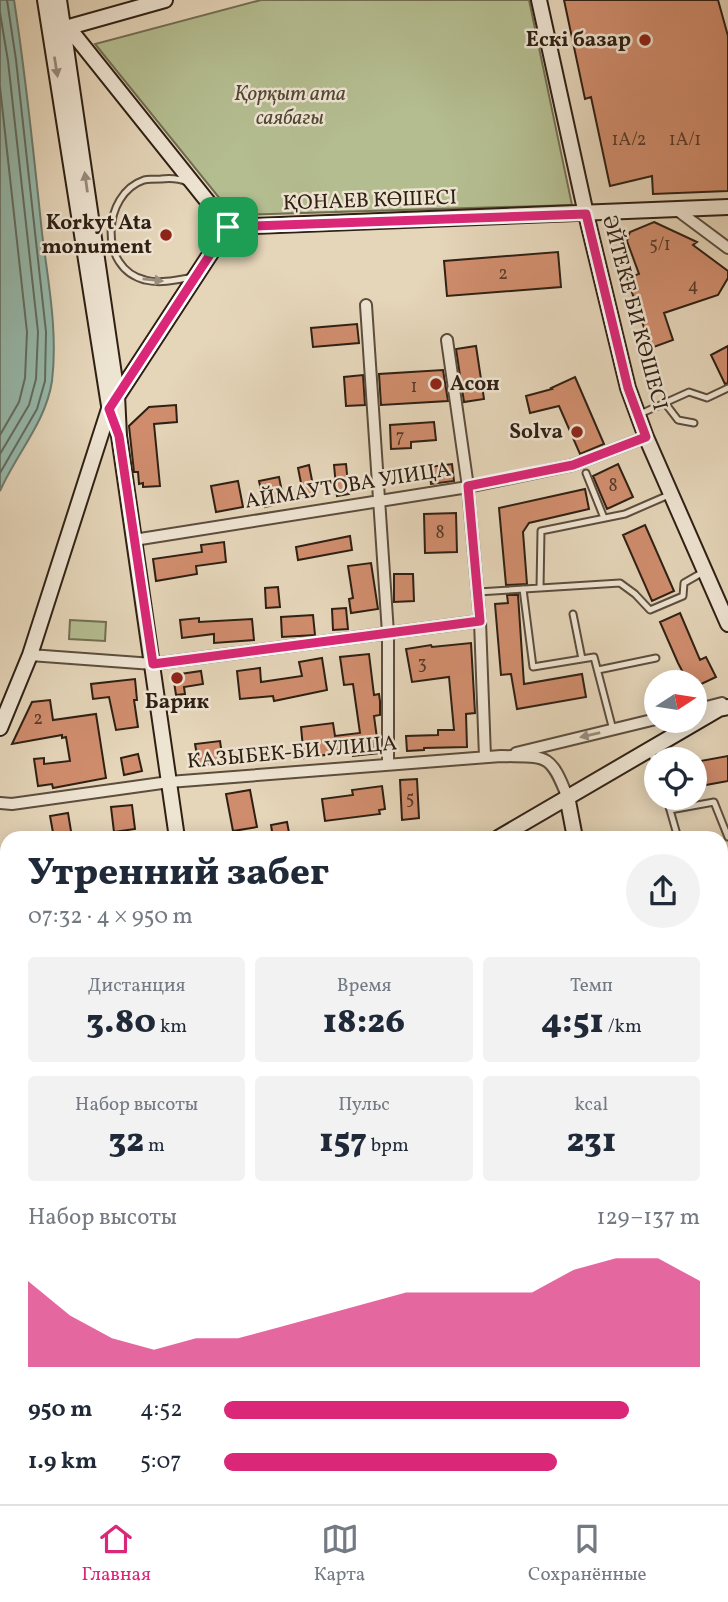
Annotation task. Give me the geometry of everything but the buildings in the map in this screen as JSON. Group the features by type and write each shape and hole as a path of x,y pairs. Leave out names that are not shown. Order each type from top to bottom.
{"street":[{"path":"0,728 30,655 109,409 228,227 61,29 45,0"},
{"path":"59,0 109,409 119,436"},
{"path":"61,29 165,0"},
{"name":"ӘЙТЕКЕ БИ КӨШЕСІ","path":"539,0 628,388 646,437 728,624"},
{"path":"61,29 117,395 119,436 176,831"},
{"name":"ҚОНАЕВ КӨШЕСІ","path":"228,227 728,207"},
{"path":"677,210 728,248"},
{"path":"366,305 388,633 388,764"},
{"path":"447,340 468,486 480,621 485,757"},
{"name":"АЙМАУТОВА УЛИЦА","path":"134,540 468,486 573,465 646,437"},
{"path":"30,655 153,664 480,621"},
{"path":"707,708 725,704"},
{"path":"652,747 725,704"},
{"path":"502,756 644,722"},
{"path":"510,831 644,751"},
{"name":"КАЗЫБЕК-БИ УЛИЦА","path":"0,803 12,804 169,782 502,756 538,757 548,762 557,769 567,796"},
{"path":"567,796 574,831"}],"lane":[{"path":"195,277 160,282 144,280 131,274 114,254 110,228 127,191 144,180 180,178 196,187"},
{"path":"637,415 689,392 707,398 728,388"},
{"path":"665,403 678,420 694,423"},
{"path":"586,473 604,518"},
{"path":"540,588 541,531 625,514 671,494"},
{"path":"477,592 620,583 650,610 682,596 684,583 705,571"},
{"path":"523,589 533,667 594,657 613,730"},
{"path":"573,614 582,659"},
{"path":"597,670 656,657"},
{"path":"707,803 714,802 726,831"},
{"path":"670,810 676,831"}],"green space":[{"name":"Қорқыт ата саябағы","path":"261,0 529,0 572,205 233,215 95,44"},
{"path":"70,620 106,622 105,641 69,639"}],"water":[{"path":"0,0 14,0 52,307 54,363 44,410 0,491"}],"place":[{"name":"Ескі базар","path":"645,40"},
{"name":"Korkyt Ata monument","path":"166,235"},
{"name":"Асон","path":"436,384"},
{"name":"Solva","path":"577,432"},
{"name":"Барик","path":"177,678"}],"route":[{"path":"586,214 628,388 646,437 573,465 468,486 480,621 153,664 119,436 109,409 228,227 586,214"}]}
